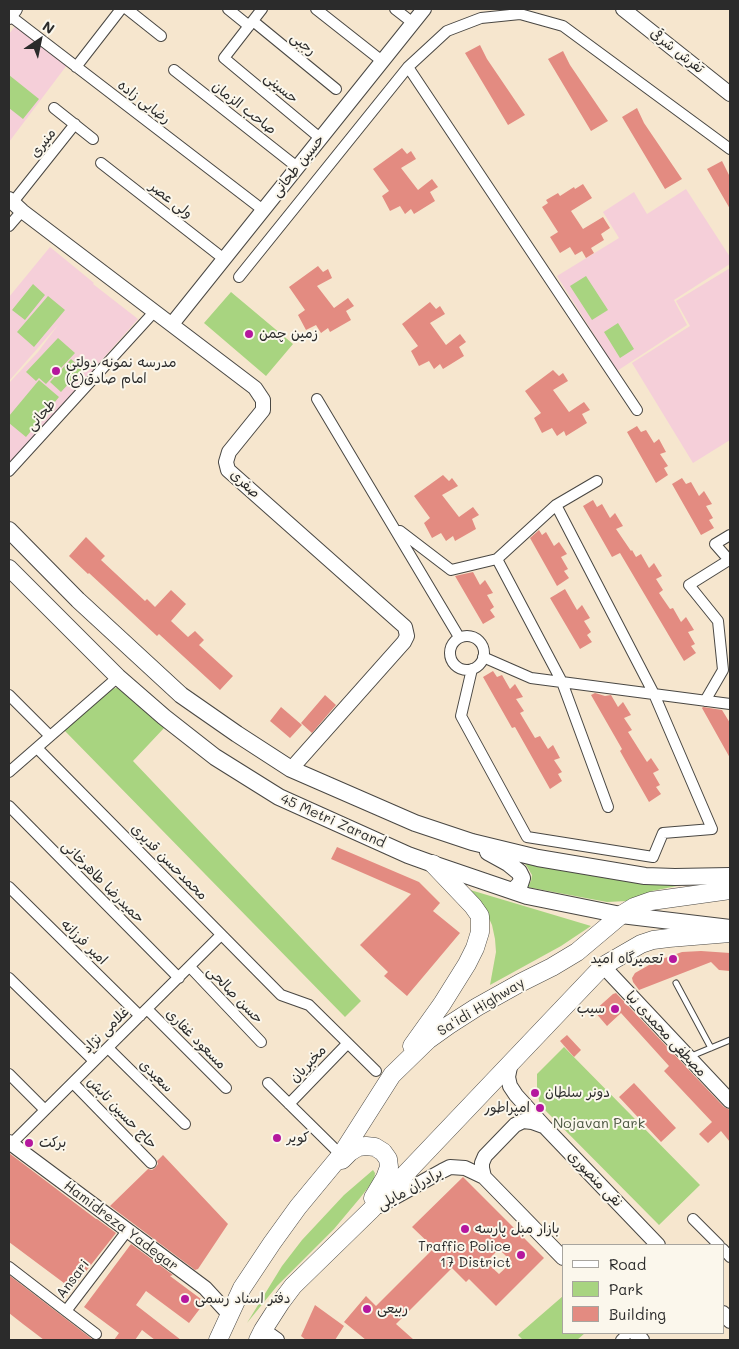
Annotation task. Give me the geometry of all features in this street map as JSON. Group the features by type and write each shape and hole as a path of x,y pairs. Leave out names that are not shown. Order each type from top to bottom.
{"highway":[{"path":"384,1073 442,1004 467,964 480,932 480,916 473,906 433,864"},
{"name":"Sa'idi Highway","path":"218,1340 242,1288 298,1207 341,1155 384,1073 449,1025 577,952 620,915 634,907 651,901 730,890"},
{"path":"261,1335 293,1286 372,1210 603,966 641,944 653,940 730,933"},
{"path":"318,1185 350,1152 358,1147 375,1147 383,1152 388,1159 389,1168 385,1178 353,1228"}],"main road":[{"path":"9,530 78,600 181,695 291,769 415,824 472,842 538,858 645,876 730,876"},
{"name":"45 Metri Zarand","path":"9,568 118,677 164,717 214,757 279,797 408,855 527,896 620,915 730,928"},
{"path":"472,842 520,872 522,878 520,884 513,891"}],"street":[{"path":"76,67 121,9"},
{"path":"127,9 162,36"},
{"name":"رجبی","path":"228,9 251,23 336,89"},
{"path":"251,23 262,9"},
{"path":"316,9 382,62"},
{"path":"395,9 413,23"},
{"name":"حسین طحانی","path":"172,324 424,9"},
{"name":"تفرش شرقی","path":"623,9 730,94"},
{"name":"رضایی زاده","path":"11,14 76,67 263,210"},
{"path":"239,277 408,67 447,31 482,18 520,14 564,26 730,149"},
{"name":"حسینی","path":"251,23 224,58 320,138"},
{"path":"408,67 636,410"},
{"name":"صاحب الزمان","path":"174,70 297,167"},
{"name":"منیری","path":"54,108 93,139"},
{"name":"منیری","path":"9,226 15,204 75,124"},
{"name":"ولی عصر","path":"101,163 224,259"},
{"name":"صفری","path":"15,204 255,388 263,400 263,410 229,452 226,462 228,470 405,627 407,636 404,642 291,769"},
{"name":"طحانی","path":"9,471 154,312"},
{"path":"317,399 460,637"},
{"path":"395,528 451,570 497,559 556,505 597,481"},
{"path":"472,669 461,716 527,837 653,856 663,833 712,829 654,694 556,505"},
{"path":"705,701 723,670 718,621 689,586 728,560 715,544 730,535"},
{"path":"497,559 562,682 608,807"},
{"path":"470,636 479,641 484,651 483,657 477,667 466,670 460,669 455,665 449,655 452,644 460,637 470,636"},
{"path":"483,657 531,678 730,704"},
{"path":"11,767 37,748 118,677"},
{"path":"9,695 50,736"},
{"name":"محمدحسن قدیری","path":"37,748 281,995"},
{"name":"حمیدرضا طاهرخانی","path":"9,806 179,978"},
{"name":"امیر فرزانه","path":"9,887 143,1013"},
{"name":"غلامی نژاد","path":"10,1143 221,935"},
{"name":"مصطفی محمدی نیا","path":"603,966 730,1101"},
{"name":"حسن صالحی","path":"190,967 261,1042"},
{"path":"9,978 94,1061"},
{"name":"مخبریان","path":"281,995 310,1005 347,1044 384,1073"},
{"name":"مسعود غفاری","path":"143,1013 226,1088"},
{"name":"مخبریان","path":"289,1104 347,1044"},
{"name":"سعيدی","path":"108,1048 185,1124"},
{"name":"نقی منصوری","path":"511,1062 508,1077 510,1086 516,1095 657,1244"},
{"path":"9,1074 45,1110"},
{"name":"حاج حسین تابش","path":"73,1082 151,1163"},
{"name":"مخبریان","path":"268,1083 341,1155"},
{"path":"484,1177 482,1163 485,1156 515,1125 523,1121 544,1126"},
{"name":"Hamidreza Yadegar","path":"10,1143 205,1288 229,1314"},
{"name":"برادران مایلی","path":"372,1210 450,1168 465,1168 484,1177 562,1257"},
{"path":"693,1219 718,1244"},
{"name":"Ansari","path":"9,1267 66,1311 127,1230"},
{"path":"66,1311 96,1334"},
{"path":"261,1335 277,1340"}],"lane":[{"path":"676,983 711,1048"},
{"path":"689,1057 730,1040"}],"shaded area":[{"path":"16,25 67,65 9,142 9,34"},
{"path":"686,189 730,257 730,264 674,300 687,325 617,371 557,276 619,238 603,212 634,192 647,214"},
{"name":"مدرسه نمونه دولتی امام صادق(ع)","path":"50,247 138,319 9,465 9,383 38,352 58,325 9,381 9,297"},
{"path":"730,268 730,440 693,463 632,363 690,326 676,301"}],"green space":[{"path":"9,75 39,99 23,119 9,108"},
{"path":"586,276 608,310 592,320 570,286"},
{"path":"33,284 45,295 25,320 12,310"},
{"name":"زمین چمن","path":"231,292 293,344 266,376 204,323"},
{"path":"48,296 65,310 34,347 17,332"},
{"path":"618,323 634,349 620,358 604,332"},
{"path":"58,338 75,353 46,384 39,378 36,381 26,372"},
{"path":"71,359 82,369 61,392 50,382"},
{"path":"39,380 59,397 26,437 9,423 9,416"},
{"path":"121,688 165,727 133,761 361,1001 345,1017 64,730 111,689"},
{"path":"517,857 687,884 652,891 627,901 607,902 527,887 532,875 526,865"},
{"path":"467,889 591,926 561,946 490,985 496,952 492,925 487,914"},
{"name":"Nojavan Park","path":"564,1047 700,1185 659,1225 540,1105 537,1091 537,1074"},
{"path":"373,1170 375,1173 374,1180 360,1198 334,1229 277,1286 247,1323 282,1266 302,1240 344,1195"},
{"path":"562,1297 562,1334 584,1334 577,1340 523,1340 518,1335"}],"building":[{"path":"480,45 487,59 525,115 508,125 465,53"},
{"path":"563,51 570,65 608,121 591,131 548,59"},
{"path":"637,108 644,123 682,179 665,189 622,117"},
{"path":"402,148 407,154 411,151 416,159 401,168 418,190 432,179 438,187 430,192 435,201 414,214 411,209 405,214 400,206 390,211 382,196 389,191 373,169"},
{"path":"722,161 730,177 730,209 707,169"},
{"path":"583,184 592,198 571,211 583,229 603,217 610,228 601,234 604,240 591,248 594,253 586,258 582,251 575,255 570,247 560,253 550,237 558,232 542,207 548,203 546,200 558,193 560,196 574,187 575,189"},
{"path":"318,266 323,272 328,269 332,278 317,286 334,308 348,298 354,306 346,311 351,320 330,332 328,328 321,333 316,325 306,330 298,315 305,310 289,287"},
{"path":"430,302 436,309 440,306 445,314 430,323 446,345 460,334 466,342 459,347 464,356 443,369 440,364 434,369 429,361 419,366 411,351 418,346 402,324"},
{"path":"553,370 559,376 563,373 568,381 553,390 569,412 584,402 590,410 582,414 587,423 566,436 564,431 557,436 552,428 542,433 534,418 541,413 525,391"},
{"path":"637,426 641,432 646,430 654,443 659,439 666,452 660,454 668,466 664,468 668,475 656,483 627,432"},
{"path":"443,475 449,481 452,478 458,486 442,495 459,517 473,507 479,515 472,519 476,529 455,541 453,536 446,541 441,533 432,538 424,523 430,518 414,496"},
{"path":"682,478 686,484 691,482 699,496 704,491 712,504 706,506 713,518 709,520 714,528 701,535 672,484"},
{"path":"593,500 597,507 602,504 610,518 615,513 623,526 616,529 636,557 641,554 649,568 654,563 662,576 656,579 663,590 659,593 670,609 673,608 681,622 686,617 694,630 688,632 695,644 691,646 696,653 684,661 620,553 612,557 583,506"},
{"path":"539,530 542,535 546,532 554,546 559,542 567,554 561,557 568,569 564,571 569,578 557,586 530,538"},
{"path":"86,537 105,556 101,560 145,601 147,599 155,607 171,590 186,604 171,621 188,637 195,631 204,640 199,645 233,676 220,690 69,556"},
{"path":"473,572 480,585 485,580 493,593 487,595 494,607 490,610 495,617 483,624 455,576"},
{"path":"565,589 577,610 582,605 590,618 584,621 591,632 587,635 592,642 580,649 550,598"},
{"path":"493,671 497,677 502,675 510,689 515,684 523,697 516,699 524,711 520,713 535,738 540,736 548,749 553,745 560,758 554,760 562,772 558,774 562,781 550,789 515,727 512,728 483,677"},
{"path":"595,693 605,696 611,695 618,707 623,702 631,715 624,718 632,730 628,732 647,762 651,758 659,770 653,773 660,785 656,787 661,794 649,802 620,751 622,749 591,695"},
{"path":"325,695 336,705 312,733 301,723"},
{"path":"281,707 302,725 290,738 270,721"},
{"path":"702,708 722,710 730,723 730,758"},
{"path":"337,847 419,882 440,903 433,911 460,933 407,996 384,976 388,972 360,945 411,894 331,859"},
{"path":"682,952 730,953 730,971 719,970 711,962 639,990 633,982 632,978 635,973 656,961"},
{"path":"616,993 724,1107 730,1110 730,1142 721,1131 708,1143 699,1134 712,1122 664,1071 669,1066 621,1013 607,1026 594,1011"},
{"path":"567,1035 581,1050 574,1057 560,1041"},
{"path":"634,1083 676,1128 661,1142 619,1097"},
{"path":"9,1153 116,1233 72,1289 9,1242"},
{"path":"163,1155 228,1224 198,1269 195,1270 110,1206 148,1169 152,1170 155,1168 158,1164 157,1161"},
{"path":"463,1177 544,1258 496,1306 469,1279 466,1282 452,1268 396,1324 414,1340 366,1340 344,1322 366,1296 376,1306 434,1248 412,1227","holes":["499,1249 512,1262 499,1274 486,1262"]},
{"path":"131,1244 173,1275 170,1276 205,1302 189,1323 146,1291 136,1305 181,1340 155,1340 142,1330 135,1340 114,1340 119,1333 84,1307"},
{"path":"9,1275 94,1340 44,1340 23,1324 9,1313"},
{"path":"315,1305 344,1326 335,1340 306,1340 301,1336"}],"place":[{"name":"زمین چمن","path":"249,334"},
{"name":"مدرسه نمونه دولتی امام صادق(ع)","path":"56,371"},
{"name":"تعمیرگاه امید","path":"673,959"},
{"name":"سیب","path":"615,1009"},
{"name":"دونر سلطان","path":"535,1093"},
{"name":"امپراطور","path":"540,1108"},
{"name":"کویر","path":"277,1138"},
{"name":"برکت","path":"29,1143"},
{"name":"بازار مبل پارسه","path":"465,1229"},
{"name":"Traffic Police 17 District","path":"521,1255"},
{"name":"دفتر اسناد رسمی","path":"185,1299"},
{"name":"ربیعی","path":"367,1309"}]}
